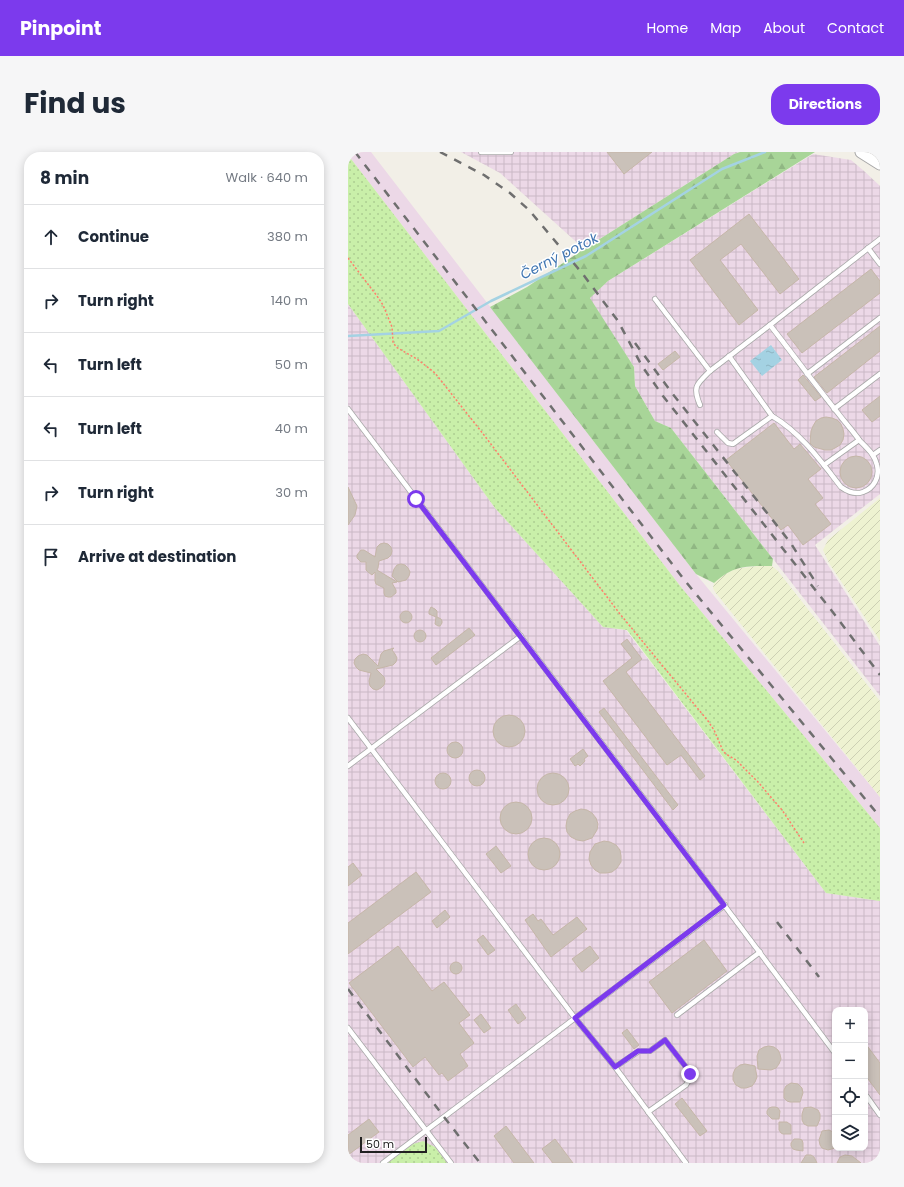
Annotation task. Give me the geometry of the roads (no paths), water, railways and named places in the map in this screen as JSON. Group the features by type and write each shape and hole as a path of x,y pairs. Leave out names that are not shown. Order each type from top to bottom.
{"street":[{"path":"861,152 880,164"}],"lane":[{"path":"481,152 511,152"},
{"path":"700,405 696,396 696,387 710,371 880,239"},
{"path":"868,248 880,264"},
{"path":"655,299 710,371"},
{"path":"807,374 880,318"},
{"path":"729,356 772,416 784,423 806,443 841,487 847,492 861,493 867,491 877,480 877,465 873,455 834,409 770,325"},
{"path":"834,409 880,374"},
{"path":"348,409 832,1049"},
{"path":"717,432 728,443 733,444 772,416"},
{"path":"824,465 859,440"},
{"path":"873,455 880,450"},
{"path":"348,766 521,636"},
{"path":"348,718 575,1018 615,1067 686,1163"},
{"path":"383,1163 724,905"},
{"path":"677,1015 760,952"},
{"path":"348,1028 451,1163"},
{"path":"615,1067 638,1051 650,1051 665,1040 689,1071 690,1078 686,1086 648,1112"},
{"path":"868,1098 880,1115"}],"water":[{"path":"771,345 782,360 762,376 750,361"}],"waterway":[{"name":"Černý potok","path":"348,336 439,331 491,301 586,256 722,169 765,152"}],"railway":[{"path":"355,152 686,582 880,817"},
{"path":"440,152 484,175 510,193 529,210 582,273 618,321 642,366 663,396 835,615 880,675"},
{"path":"635,343 672,393 790,542 818,586"},
{"path":"777,922 819,977"},
{"path":"348,989 480,1163"}]}
